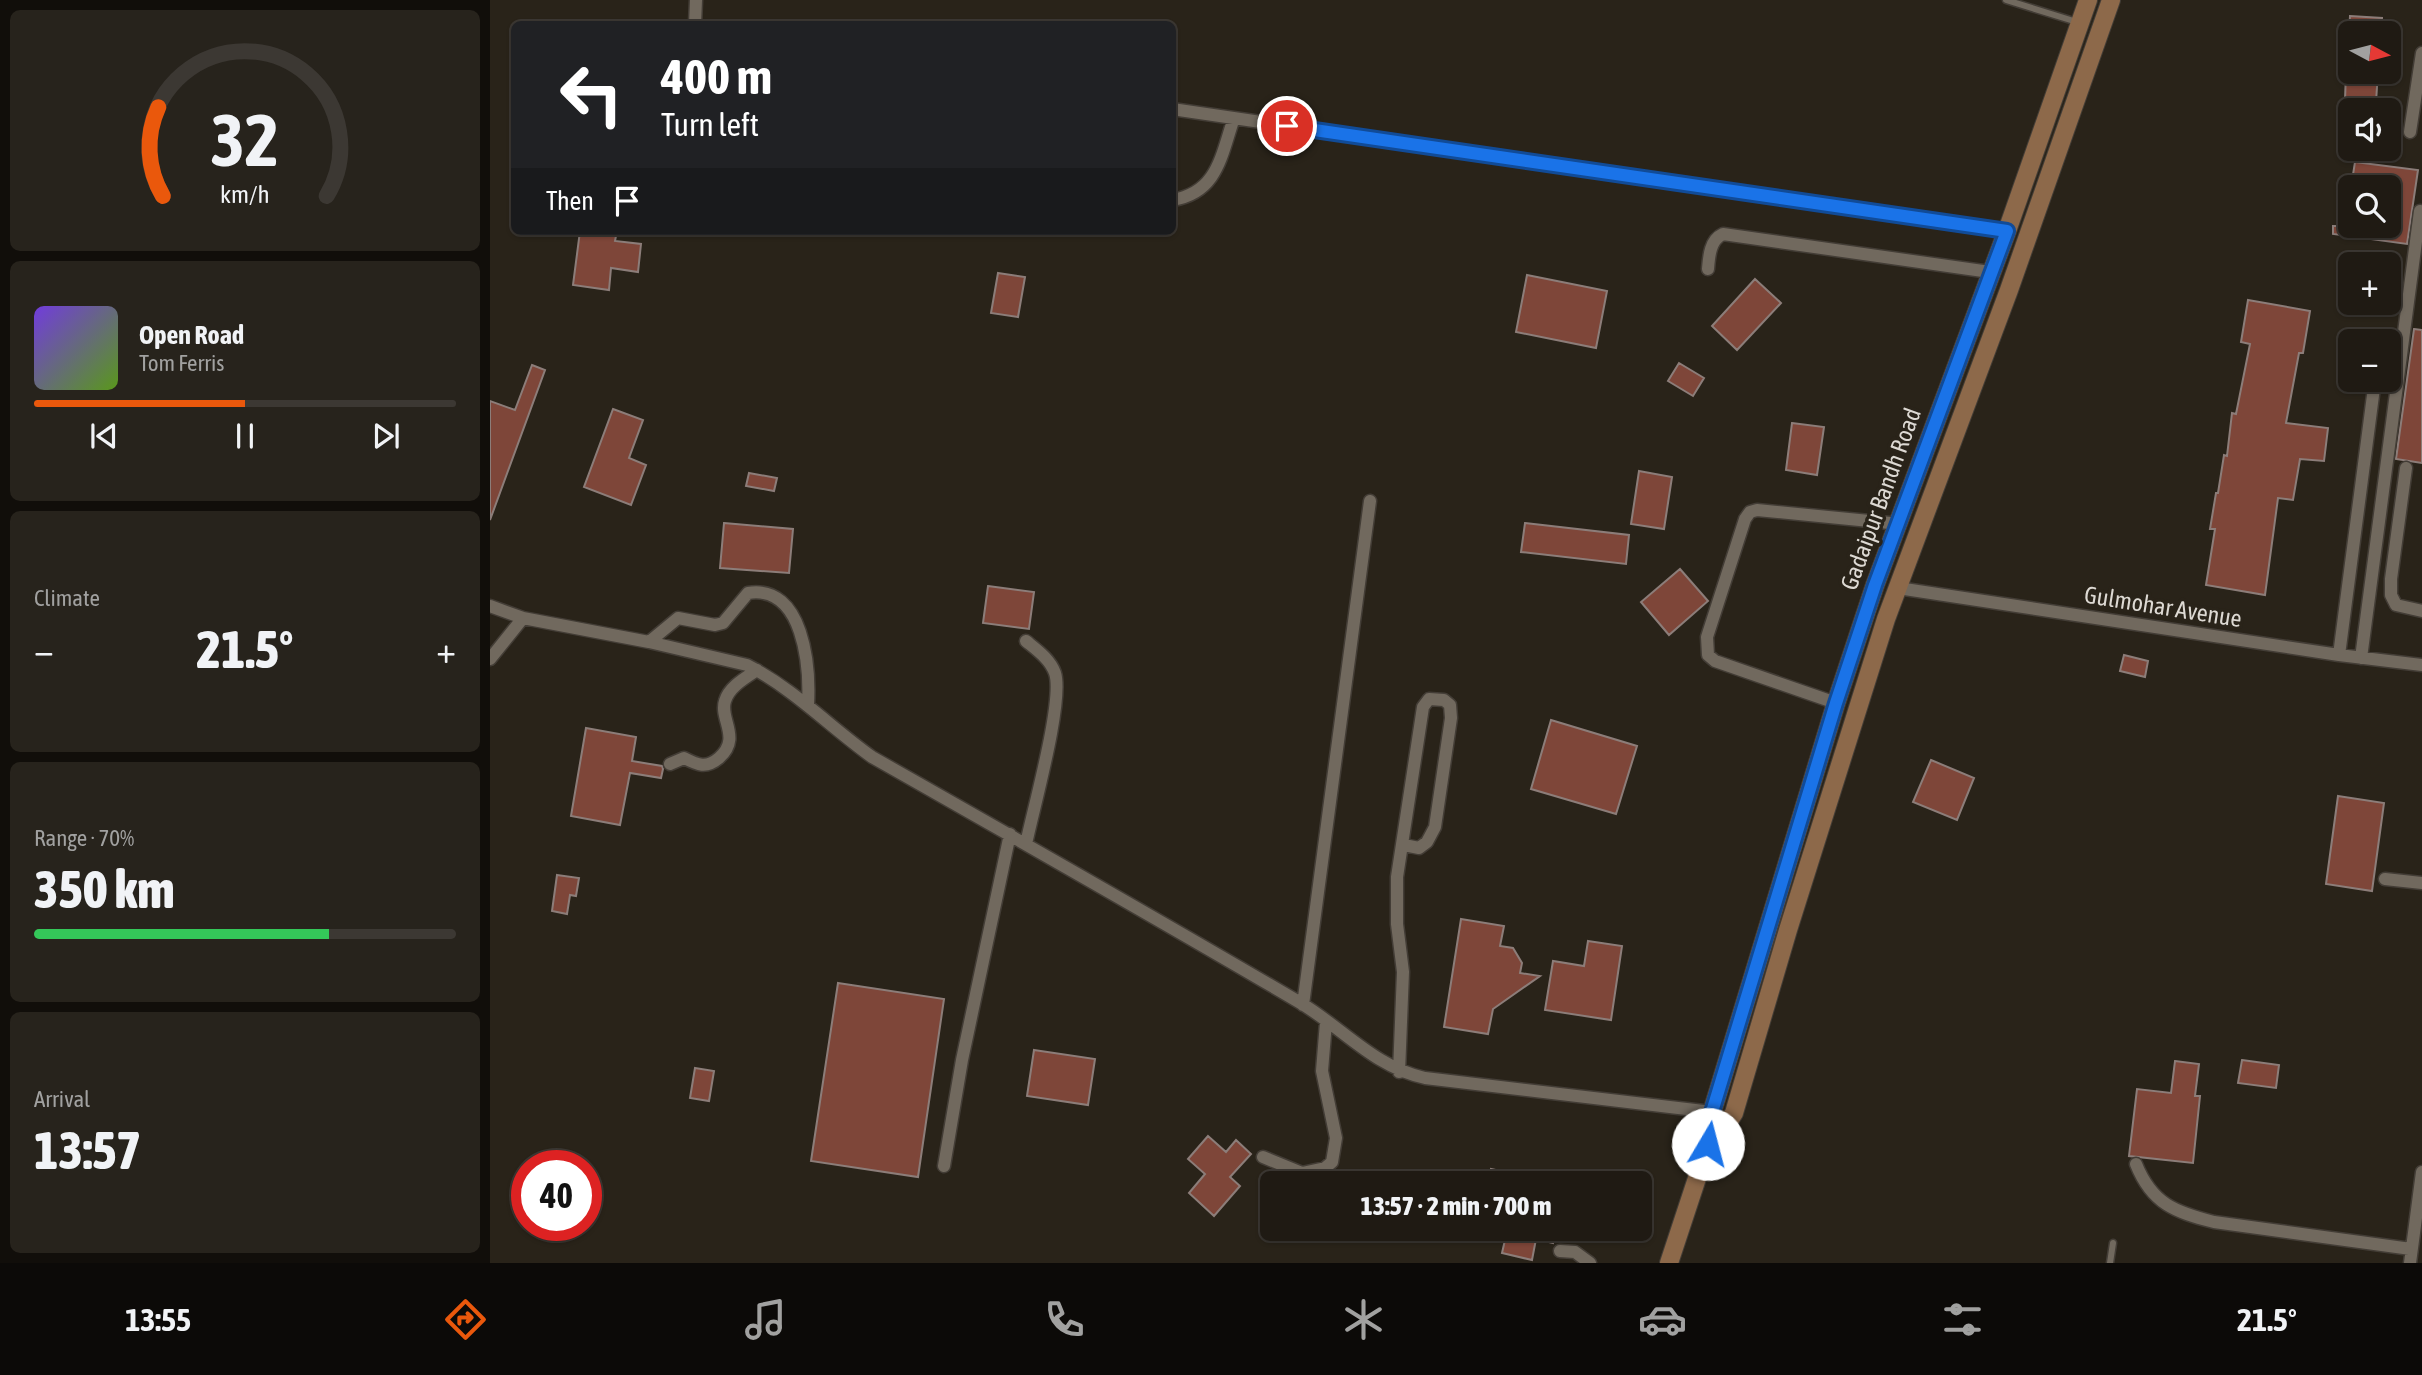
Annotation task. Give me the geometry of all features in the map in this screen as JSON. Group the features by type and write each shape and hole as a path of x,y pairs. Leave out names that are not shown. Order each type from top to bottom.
{"street":[{"path":"695,21 696,0"},
{"name":"Gadaipur Bandh Road","path":"1669,1263 1708,1144 1712,1112 1836,703 1875,585 1900,524 2007,231 2088,0"},
{"path":"1708,1144 1721,1134 1734,1113 1854,718 1898,588 2009,290 2111,0"},
{"path":"2410,132 2422,53"},
{"path":"1176,110 2007,231"},
{"path":"1176,199 1196,192 1212,178 1234,118"},
{"path":"2361,658 2420,211"},
{"path":"1708,269 1710,251 1715,240 1723,234 1990,272"},
{"path":"2339,655 2373,392"},
{"path":"2406,468 2390,594 2396,605 2422,611"},
{"path":"1303,1005 1370,500"},
{"path":"1836,703 1715,661 1708,655 1707,637 1745,519 1750,512 1757,510 1900,524"},
{"name":"Gulmohar Avenue","path":"1898,588 2339,655 2422,665"},
{"path":"649,642 678,618 715,625 723,623 748,593 765,592 786,606 794,617 809,672 808,705"},
{"path":"490,606 523,618 649,642 757,670 808,705 872,757 1303,1005 1399,1072 1425,1078 1712,1112"},
{"path":"490,659 523,618"},
{"path":"1026,641 1050,664 1056,680 1052,726 1026,844"},
{"path":"670,764 684,758 703,766 711,765 723,754 729,741 728,721 723,711 725,699 741,681 757,670"},
{"path":"1399,1072 1403,972 1396,895 1423,707 1429,699 1444,700 1450,705 1451,718 1435,827 1427,842 1419,848 1404,845"},
{"path":"944,1166 962,1060 1010,835"},
{"path":"2385,879 2422,883"},
{"path":"1262,1157 1302,1173 1325,1168 1332,1162 1336,1138 1322,1071 1326,1022"},
{"path":"2136,1164 2143,1182 2154,1195 2184,1214 2214,1222 2411,1249"},
{"path":"2410,1263 2422,1172"},
{"path":"1560,1251 1575,1252 1590,1263"}],"lane":[{"path":"2006,0 2080,23"},
{"path":"2110,1263 2113,1243"}],"building":[{"path":"2350,16 2382,18 2382,21 2350,21"},
{"path":"2346,84 2377,84 2376,98 2345,98"},
{"path":"2355,162 2418,170 2407,244 2363,238 2401,238 2401,175 2353,175"},
{"path":"2333,226 2338,226 2338,235 2333,234"},
{"path":"579,235 616,235 615,241 641,244 638,272 611,268 609,290 573,285"},
{"path":"998,273 1025,277 1018,317 991,313"},
{"path":"1527,275 1607,291 1596,348 1516,332"},
{"path":"1755,279 1781,303 1737,350 1712,326"},
{"path":"2248,300 2310,311 2286,423 2328,428 2324,461 2300,459 2293,500 2278,498 2265,595 2206,585 2215,529 2210,529 2216,493 2224,455 2227,456 2232,413 2236,414 2250,344 2241,342"},
{"path":"2414,329 2422,330 2422,463 2396,459"},
{"path":"1679,363 1704,378 1693,396 1668,381"},
{"path":"532,365 545,370 490,520 490,401 515,410"},
{"path":"613,409 643,420 629,458 646,465 631,505 584,487"},
{"path":"1792,423 1824,427 1817,475 1786,470"},
{"path":"1639,471 1672,477 1664,529 1631,524"},
{"path":"749,473 777,478 774,491 746,486"},
{"path":"724,523 793,529 789,573 720,568"},
{"path":"1525,523 1629,535 1626,564 1521,552"},
{"path":"1680,569 1708,601 1669,635 1641,602"},
{"path":"988,586 1034,592 1029,629 983,623"},
{"path":"2124,655 2148,661 2145,677 2120,671"},
{"path":"1551,720 1637,746 1616,814 1531,789"},
{"path":"586,728 636,737 632,761 662,766 661,778 630,773 620,825 571,816"},
{"path":"1931,760 1974,778 1957,820 1913,802"},
{"path":"2338,796 2384,803 2372,891 2326,884"},
{"path":"557,875 579,878 576,896 570,895 567,914 552,911"},
{"path":"1461,919 1504,926 1500,946 1513,948 1522,963 1520,973 1540,976 1493,1009 1488,1034 1444,1027"},
{"path":"1588,941 1622,946 1611,1020 1545,1010 1553,961 1584,966"},
{"path":"838,983 944,999 918,1177 811,1161"},
{"path":"1034,1050 1095,1059 1088,1105 1027,1096"},
{"path":"2242,1060 2279,1065 2276,1088 2238,1083"},
{"path":"2175,1061 2199,1064 2195,1096 2200,1096 2193,1163 2129,1156 2137,1089 2171,1093"},
{"path":"695,1068 714,1071 709,1101 690,1098"},
{"path":"1208,1136 1226,1152 1236,1140 1251,1154 1230,1177 1240,1186 1214,1216 1189,1193 1205,1174 1188,1159"},
{"path":"1505,1241 1536,1241 1532,1260 1502,1253"}],"route":[{"path":"1287,126 2007,231 1900,524 1875,585 1836,703 1738,1034 1712,1112 1708,1144"}]}
